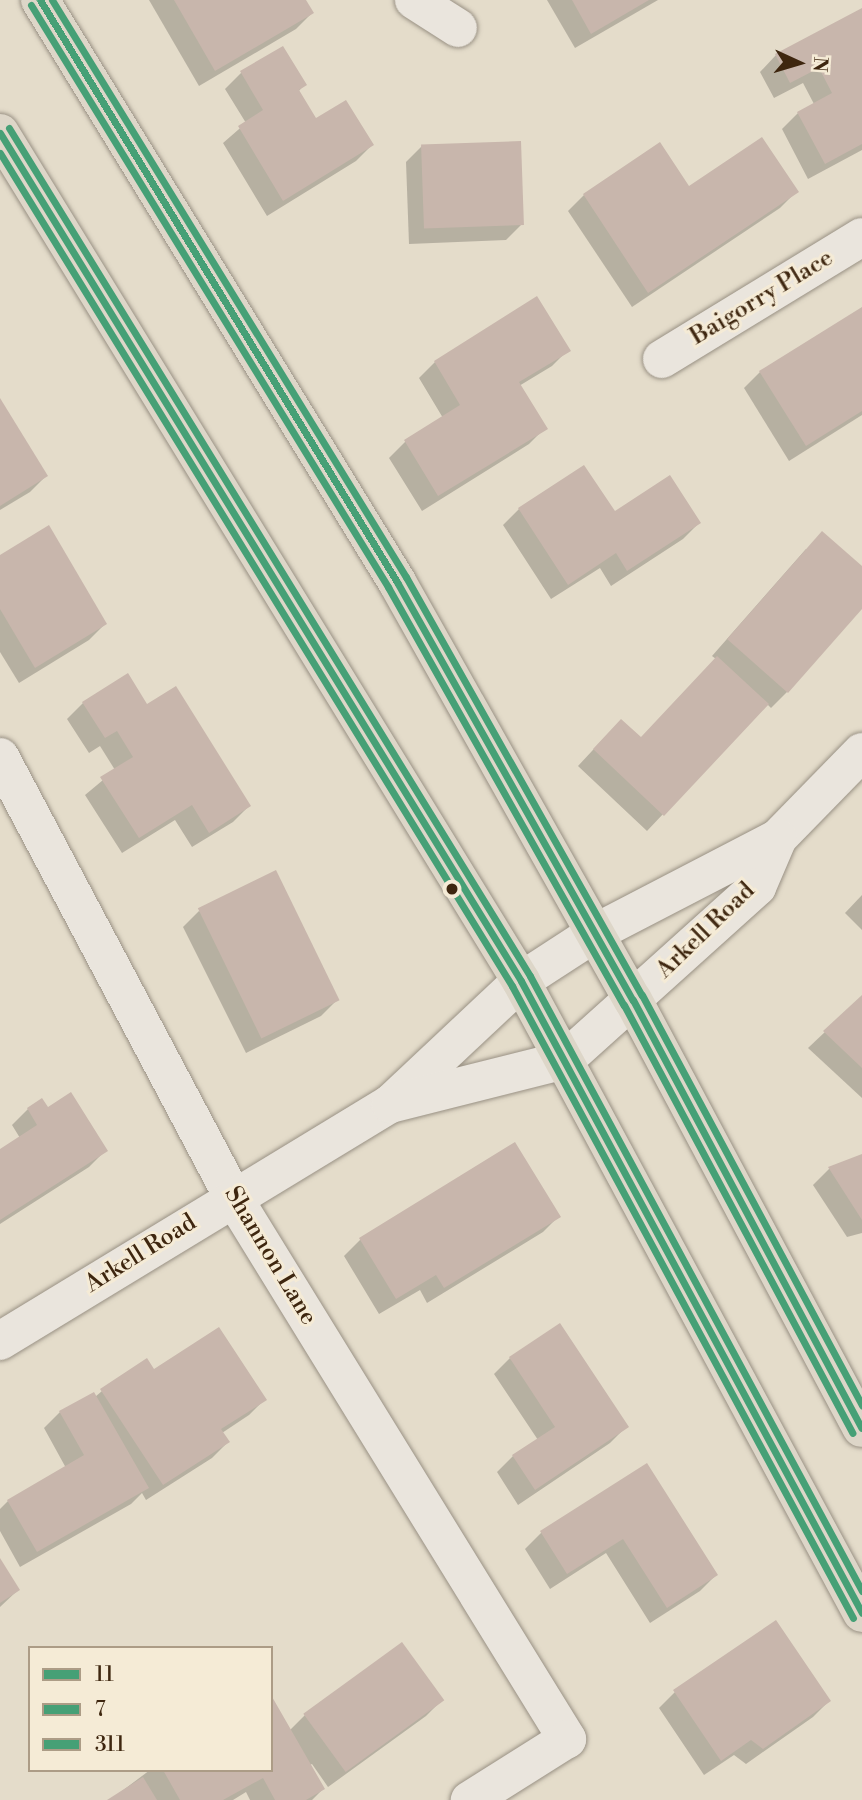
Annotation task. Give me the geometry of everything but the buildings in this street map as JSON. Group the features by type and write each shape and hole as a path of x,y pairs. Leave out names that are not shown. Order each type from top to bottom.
{"main road":[{"path":"40,0 397,582 633,1000 862,1428"},
{"path":"0,133 521,981 862,1613"}],"street":[{"path":"414,0 458,29"},
{"name":"Baigorry Place","path":"662,359 862,237"},
{"name":"Arkell Road","path":"0,1341 390,1104 521,981 595,933 778,838 862,752"},
{"name":"Shannon Lane","path":"0,757 233,1197 567,1739 470,1800"},
{"name":"Arkell Road","path":"390,1104 565,1059 757,887 778,838"}],"transit line":[{"name":"11","path":"40,0 397,582 633,1000 862,1428"},
{"name":"311","path":"52,0 406,577 642,995 862,1406"},
{"name":"7","path":"31,5 388,587 624,1005 853,1433"},
{"name":"311","path":"9,128 530,976 862,1591"},
{"name":"11","path":"0,133 521,981 862,1613"},
{"name":"7","path":"0,153 512,986 853,1618"}]}
